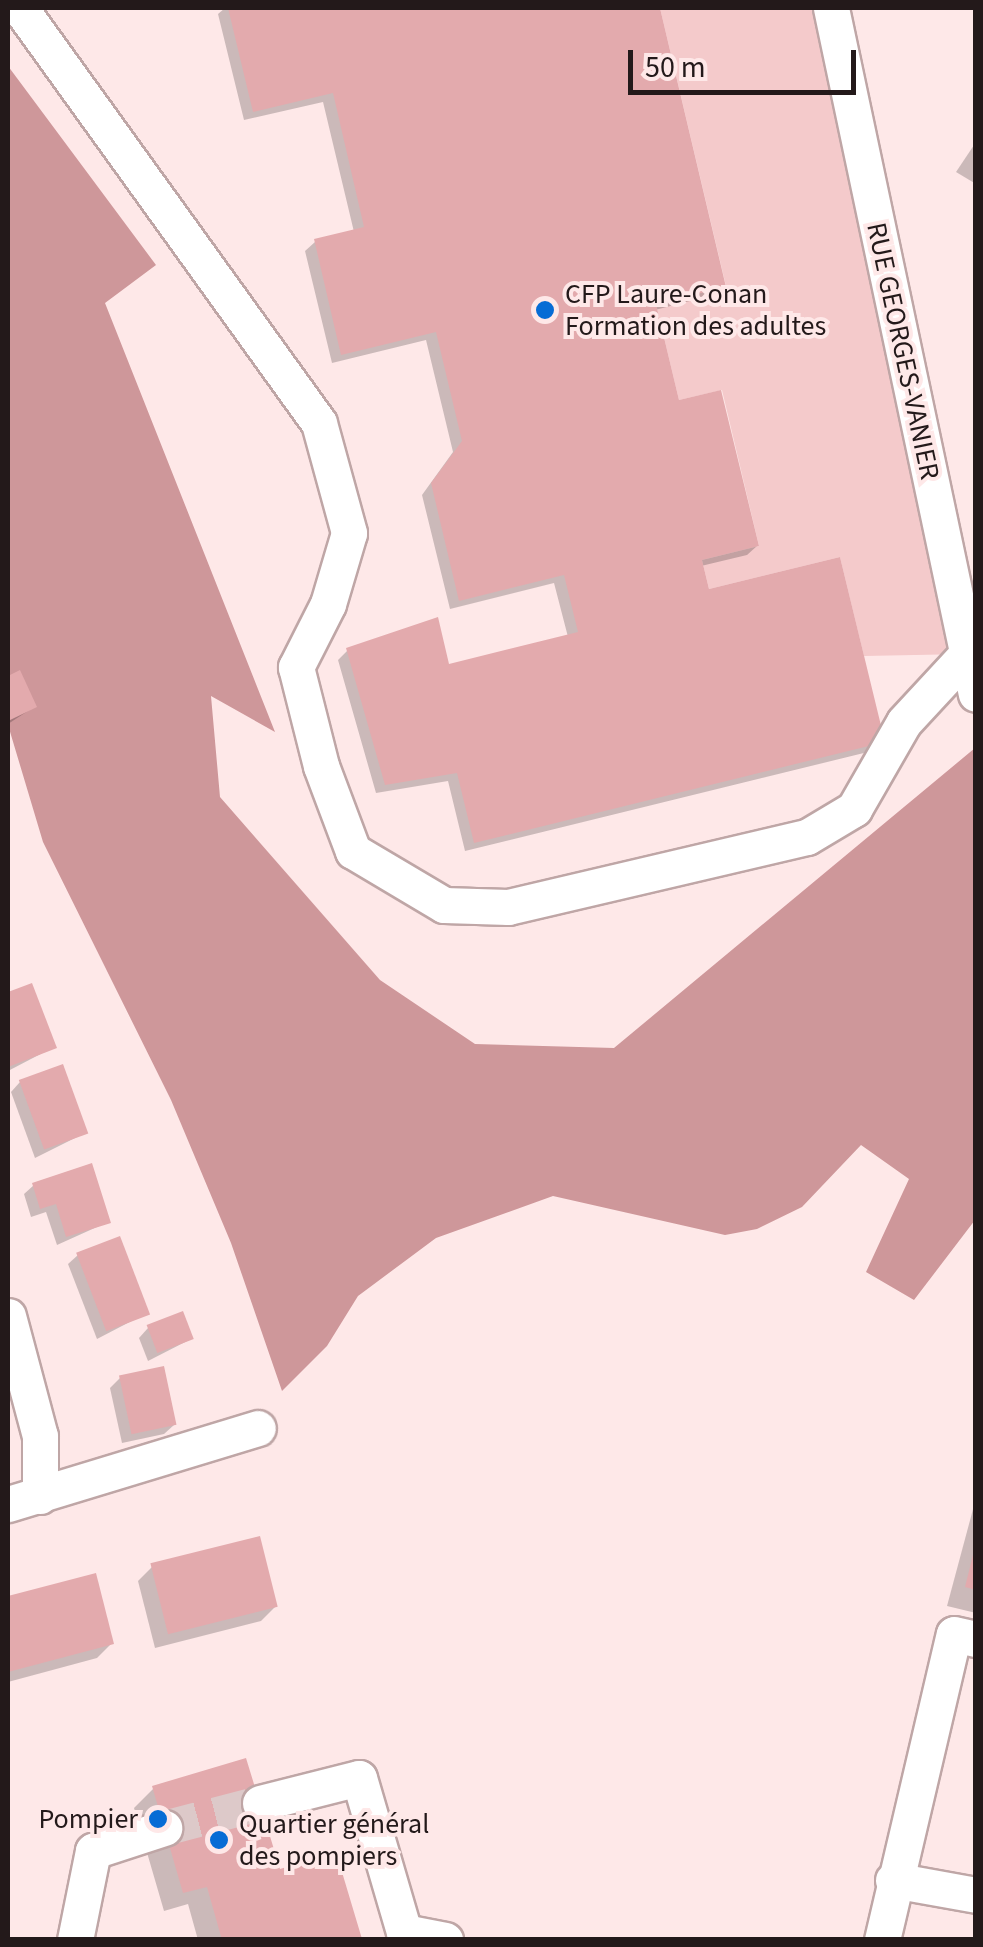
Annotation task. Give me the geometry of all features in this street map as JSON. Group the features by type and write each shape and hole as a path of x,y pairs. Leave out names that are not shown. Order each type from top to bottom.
{"street":[{"path":"20,8 319,424 350,533 328,604 296,666 321,766 353,851 444,905 508,907 807,837 854,809 904,722 967,654"},
{"name":"RUE GEORGES-VANIER","path":"831,8 976,694"},
{"path":"8,1316 40,1436 24,1500"},
{"path":"24,1500 258,1428"},
{"path":"882,1940 892,1880 954,1634 976,1639"},
{"path":"260,1803 359,1778 404,1932 446,1940"},
{"path":"75,1940 93,1851 164,1828"},
{"path":"892,1880 976,1895"}],"shaded area":[{"path":"660,8 829,8 966,654 864,656 840,557 709,589 702,560 759,546 722,390 679,400 656,304 726,286"},
{"path":"8,66 156,265 105,303 275,732 211,696 220,797 380,980 475,1044 614,1048 975,748 975,1220 914,1300 866,1272 909,1179 861,1145 802,1207 757,1229 725,1235 553,1196 436,1238 358,1296 327,1346 282,1391 231,1243 171,1100 43,842 8,725"}],"building":[{"path":"228,8 660,8 726,287 656,304 679,400 721,390 759,546 702,560 709,589 840,557 885,742 474,843 457,773 385,785 346,648 438,617 449,664 578,632 564,575 459,601 431,483 462,441 436,332 341,355 314,239 364,227 333,93 253,112"},
{"path":"20,670 37,707 8,721 8,676"},
{"path":"32,983 57,1048 8,1067 8,992"},
{"path":"63,1064 88,1134 44,1150 19,1080"},
{"path":"92,1163 111,1223 66,1237 56,1204 40,1209 32,1183"},
{"path":"120,1236 150,1314 106,1331 76,1253"},
{"path":"183,1311 194,1339 157,1353 147,1325"},
{"path":"164,1366 176,1425 131,1434 119,1376"},
{"path":"260,1536 278,1607 168,1634 150,1563"},
{"path":"976,1551 976,1590 965,1587"},
{"path":"96,1573 114,1644 8,1672 8,1596"},
{"name":"Quartier général des pompiers","path":"246,1758 280,1869 336,1852 362,1939 222,1940 207,1887 183,1893 152,1786"}],"tunnel":[{"path":"164,1828 260,1803"}],"place":[{"name":"CFP Laure-Conan Formation des adultes","path":"545,310"},
{"name":"Pompier","path":"158,1819"},
{"name":"Quartier général des pompiers","path":"219,1840"}]}
